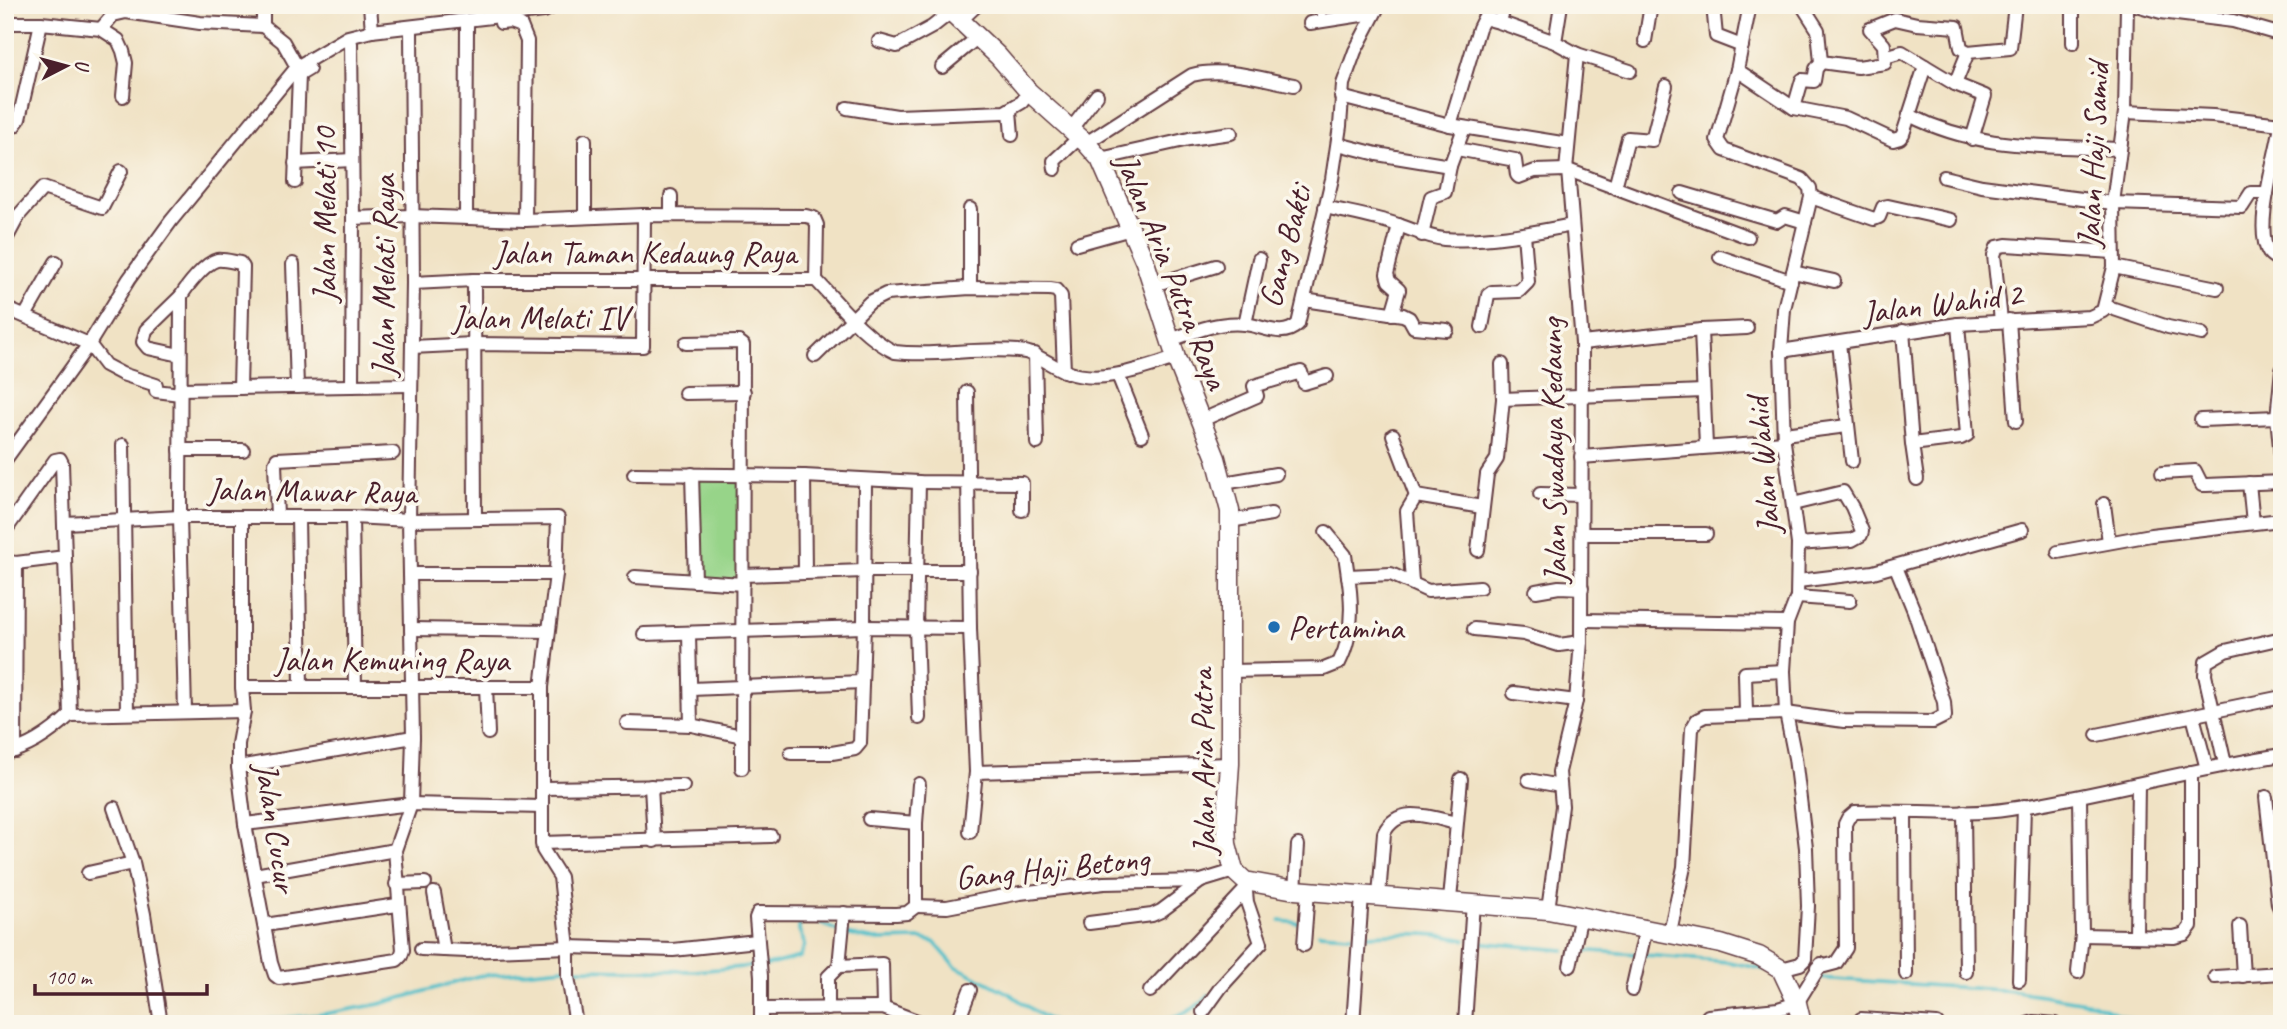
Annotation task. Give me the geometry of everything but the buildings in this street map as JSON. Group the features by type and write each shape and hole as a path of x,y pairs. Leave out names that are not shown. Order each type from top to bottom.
{"main road":[{"name":"Jalan Aria Putra Raya","path":"952,13 1029,92 1100,159 1153,285 1176,358 1202,420 1228,500"},
{"name":"Jalan Aria Putra","path":"1228,500 1230,764 1227,844 1241,881 1302,890 1473,902 1581,915 1721,944 1759,956 1784,973"},
{"path":"1784,973 1802,1023"}],"street":[{"path":"262,26 263,5"},
{"path":"370,5 372,31"},
{"path":"5,460 89,344 129,279 171,220 297,67 348,37 372,31 544,11 556,5"},
{"path":"879,41 897,46 952,13 977,5"},
{"path":"1555,42 1561,5"},
{"path":"1645,41 1651,5"},
{"path":"1713,5 1716,36 1742,46"},
{"path":"1749,5 1737,70 1717,140 1724,150 1802,179 1810,188 1811,197 1874,219 1879,217 1883,207 1888,206 1951,220"},
{"path":"1794,108 1802,80 1814,81 1816,69 1821,62 1818,30 1802,5"},
{"path":"1821,62 1858,66 1885,63 1884,45 1870,29 1895,19 1917,24 1957,27 1961,48 1968,52 2010,48 2015,5"},
{"path":"2073,5 2073,43"},
{"name":"Jalan Haji Samid","path":"2105,306 2113,267 2113,203 2125,112 2127,5"},
{"path":"2136,5 2233,21 2282,35"},
{"path":"1499,22 1505,7"},
{"path":"1310,23 1377,9"},
{"name":"Gang Bakti","path":"1171,340 1209,326 1245,324 1277,331 1289,330 1298,324 1338,144 1341,97 1350,62 1377,9"},
{"path":"101,29 113,15 125,12 200,23 262,26 284,42 297,67"},
{"path":"1450,125 1484,18 1555,42 1577,54 1630,72"},
{"path":"295,182 299,75 351,43 411,32 510,22 524,30 527,41 525,220"},
{"path":"5,23 40,23 101,29 118,40 123,51 126,63 122,96"},
{"path":"5,128 14,126 19,119 40,23"},
{"path":"466,217 467,25"},
{"name":"Jalan Melati Raya","path":"395,850 411,804 411,32"},
{"path":"942,67 978,37"},
{"name":"Jalan Melati 10","path":"351,43 352,386"},
{"path":"1885,57 1902,52 1955,84 1985,96 1972,139"},
{"path":"1955,84 1968,52"},
{"name":"Jalan Swadaya Kedaung","path":"1548,910 1562,806 1559,772 1576,701 1582,621 1582,343 1567,170 1577,54"},
{"path":"1737,70 1794,108 1846,118 1893,140 1902,137 1925,65"},
{"path":"1055,169 1054,161 1079,137 1192,75 1204,72 1227,73 1294,85"},
{"path":"1615,187 1628,138 1652,140 1666,86"},
{"path":"847,108 897,116 1010,111 1022,102 1029,92"},
{"path":"1079,137 1097,95"},
{"path":"1341,97 1464,128 1568,144"},
{"path":"1010,111 1012,135"},
{"path":"2125,112 2213,116 2281,124"},
{"path":"1909,115 1936,128 1972,139 2028,147 2120,149"},
{"path":"2280,261 2269,254 2266,247 2264,217 2273,187 2282,118"},
{"path":"1422,235 1431,197 1445,191 1450,166 1464,128"},
{"path":"1100,159 1189,139 1231,134"},
{"path":"585,140 585,217"},
{"path":"1338,144 1377,154 1450,166"},
{"path":"1457,149 1515,160 1518,177 1535,172 1567,170 1748,237"},
{"path":"295,163 352,160"},
{"path":"5,241 12,215 43,188 102,208 121,171"},
{"path":"1944,177 1982,186 2113,203 2242,206 2251,193 2273,187"},
{"path":"1682,193 1777,220 1785,216 1805,222"},
{"path":"671,196 671,215"},
{"name":"Jalan Wahid","path":"1784,973 1805,959 1808,905 1806,848 1786,713 1784,671 1787,623 1797,597 1798,544 1784,438 1781,351 1784,310 1811,197"},
{"path":"1325,207 1443,239 1524,234 1572,225"},
{"path":"970,209 971,288"},
{"path":"353,218 411,216 525,220 644,215 784,215 814,218 817,225 816,280"},
{"path":"644,215 645,279"},
{"path":"1392,314 1399,290 1389,281 1387,274 1399,225"},
{"path":"1077,244 1131,229"},
{"path":"1482,327 1488,295 1492,292 1519,291 1528,282 1524,234"},
{"path":"2016,421 2005,320 1994,255 1997,247 2006,245 2113,252"},
{"path":"1720,257 1792,276 1834,281"},
{"path":"1245,324 1259,259"},
{"path":"180,355 148,348 143,342 146,330 181,296 189,283 213,262 219,260 242,265 240,388"},
{"path":"25,316 55,262"},
{"path":"293,264 297,387"},
{"path":"1153,285 1216,266"},
{"path":"2113,267 2217,288"},
{"name":"Jalan Taman Kedaung Raya","path":"413,283 645,279 816,280 852,318 885,347 895,352 1015,350 1034,354 1076,375 1118,375 1176,358"},
{"name":"Jalan Melati IV","path":"412,347 476,344 643,346 645,279"},
{"path":"474,281 475,519"},
{"path":"815,356 870,302 886,294 971,288 1056,290 1060,296 1064,371"},
{"path":"181,296 180,517 185,712"},
{"path":"1304,300 1392,314 1409,318 1415,327 1447,330"},
{"path":"2105,306 2202,334"},
{"name":"Jalan Wahid 2","path":"1781,351 1958,324 2090,317 2103,312 2105,306"},
{"path":"5,308 89,344 105,365 122,374 156,385 156,391 411,385"},
{"path":"1912,444 1966,436 1958,324"},
{"path":"1582,343 1701,330 1747,328"},
{"path":"1701,330 1706,446"},
{"path":"1903,331 1917,480"},
{"path":"686,343 742,342 742,768"},
{"path":"1839,343 1852,461"},
{"path":"1034,354 1037,443"},
{"path":"1478,550 1487,474 1497,460 1503,399 1502,364"},
{"path":"2282,370 2277,417 2282,467"},
{"path":"1202,420 1257,396 1254,386 1301,372 1304,383 1327,376"},
{"path":"1118,375 1142,435"},
{"path":"1503,399 1703,391"},
{"path":"685,393 744,392"},
{"path":"967,392 970,628 976,772 970,832"},
{"path":"2201,420 2277,417"},
{"path":"1581,457 1784,438 1847,426"},
{"path":"1393,435 1416,496"},
{"path":"123,445 127,713"},
{"path":"180,450 243,450"},
{"path":"277,517 277,459 393,453"},
{"path":"5,531 55,460 60,459 65,523 70,715"},
{"path":"2162,473 2194,471 2202,485 2282,482"},
{"path":"634,474 1022,483 1022,510"},
{"path":"692,474 695,581"},
{"path":"1228,500 1276,474"},
{"path":"804,476 805,572"},
{"path":"791,753 832,753 855,749 860,743 865,480"},
{"path":"919,482 916,628 919,719"},
{"path":"2249,483 2253,523"},
{"path":"1793,504 1843,492 1863,531 1852,540 1798,544"},
{"path":"1540,494 1581,495"},
{"path":"1416,496 1482,507"},
{"path":"1412,582 1407,511 1416,496"},
{"path":"1228,500 1271,514"},
{"path":"2104,504 2109,542"},
{"name":"Jalan Mawar Raya","path":"65,523 180,517 352,517 409,520 558,518 555,574"},
{"path":"298,517 301,687"},
{"path":"352,517 355,687"},
{"name":"Jalan Cucur","path":"242,518 244,711 238,744 238,767 245,824 275,975 279,978 397,960 403,950 397,905"},
{"path":"2059,552 2151,535 2272,522"},
{"path":"1798,581 1838,578 1896,567 2022,530"},
{"path":"1230,671 1324,669 1339,663 1348,645 1350,628 1348,576 1345,555 1325,532"},
{"path":"1582,534 1706,534"},
{"path":"65,557 10,562 10,752 53,732 70,715 244,711"},
{"path":"1670,932 1684,867 1694,723 1705,716 1746,713 1920,722 1933,722 1945,716 1944,702 1914,611 1896,567"},
{"path":"635,577 695,581 805,572 970,571"},
{"path":"410,574 555,574 542,687 542,850 560,877 568,947 568,977 576,1024"},
{"path":"1348,576 1391,574 1428,591 1480,587"},
{"path":"1536,591 1559,587 1582,588"},
{"path":"1797,597 1850,601"},
{"path":"1582,621 1787,623"},
{"path":"643,634 864,627 970,628"},
{"path":"411,629 548,631"},
{"path":"1474,629 1524,634 1559,645 1581,642"},
{"path":"689,634 691,725"},
{"path":"2225,764 2204,666 2209,659 2225,651 2282,638"},
{"path":"1746,713 1745,673 1784,671"},
{"path":"691,689 862,682"},
{"path":"486,686 488,733"},
{"name":"Jalan Kemuning Raya","path":"242,687 542,687"},
{"path":"1514,692 1576,701"},
{"path":"2097,735 2282,697"},
{"path":"2193,716 2207,769"},
{"path":"627,723 691,725 742,736"},
{"path":"238,767 412,737"},
{"path":"1708,1016 1778,1009 1797,1003 1817,968 1843,953 1846,948 1845,824 1847,818 1856,812 1964,812 2024,806 2080,797 2225,764 2282,755"},
{"path":"976,772 1230,764"},
{"path":"2081,935 2174,937 2185,934 2191,926 2191,772"},
{"path":"1450,900 1461,779"},
{"path":"1529,780 1560,786"},
{"path":"916,906 919,784"},
{"path":"2136,935 2138,784"},
{"path":"651,786 654,841"},
{"path":"542,788 683,786"},
{"path":"2266,796 2278,904 2282,913"},
{"path":"2078,972 2081,935 2080,797"},
{"path":"245,824 411,804 542,810"},
{"path":"2019,980 2024,806"},
{"path":"114,807 133,863 148,929 161,1021"},
{"path":"1964,812 1966,972"},
{"path":"1905,813 1906,974"},
{"path":"1353,1024 1370,895 1388,825 1397,816 1410,814 1456,823"},
{"path":"869,818 916,823"},
{"path":"542,843 771,836"},
{"path":"1298,845 1304,945"},
{"path":"255,876 395,850 397,905 265,925"},
{"path":"88,873 133,863"},
{"path":"1089,923 1152,915 1201,881"},
{"path":"1150,991 1241,881"},
{"path":"1203,1012 1221,987 1261,943 1241,881"},
{"name":"Gang Haji Betong","path":"757,941 756,918 761,912 896,914 907,913 916,906 947,907 1020,893 1104,883 1241,881"},
{"path":"396,884 430,888 444,950"},
{"path":"1465,1024 1473,902"},
{"path":"828,1009 828,977 839,966 844,913"},
{"path":"1570,966 1581,915"},
{"path":"2239,926 2243,976"},
{"path":"1632,990 1646,928"},
{"path":"421,949 514,950 568,947 673,950 757,941 761,976 761,1024"},
{"path":"839,966 882,964 883,1008"},
{"path":"2215,976 2282,973"},
{"path":"957,1024 970,990"},
{"path":"761,1009 883,1008 925,1024"},
{"path":"1861,1020 1937,1024"},
{"path":"1568,1024 1609,1024"},
{"path":"2027,1024 2055,1024"}],"green space":[{"path":"692,474 741,475 743,584 695,581"}],"waterway":[{"path":"764,966 800,957 805,945 799,930 802,919"},
{"path":"810,919 838,931"},
{"path":"1280,921 1300,923"},
{"path":"1319,933 1351,935"},
{"path":"845,934 875,940 922,939 934,942 955,966 1010,994 1057,1024"},
{"path":"1362,935 1427,934 1465,940"},
{"path":"1476,942 1564,950"},
{"path":"1577,950 1636,954"},
{"path":"1645,955 1729,962 1768,970"},
{"path":"572,969 694,971 756,966"},
{"path":"222,1024 324,1014 380,1004 478,976 564,968"},
{"path":"1818,978 2016,991 2092,1003 2144,1024"},
{"path":"1134,1024 1165,1020 1183,1014 1208,995"}],"place":[{"name":"Pertamina","path":"1274,627"}]}
